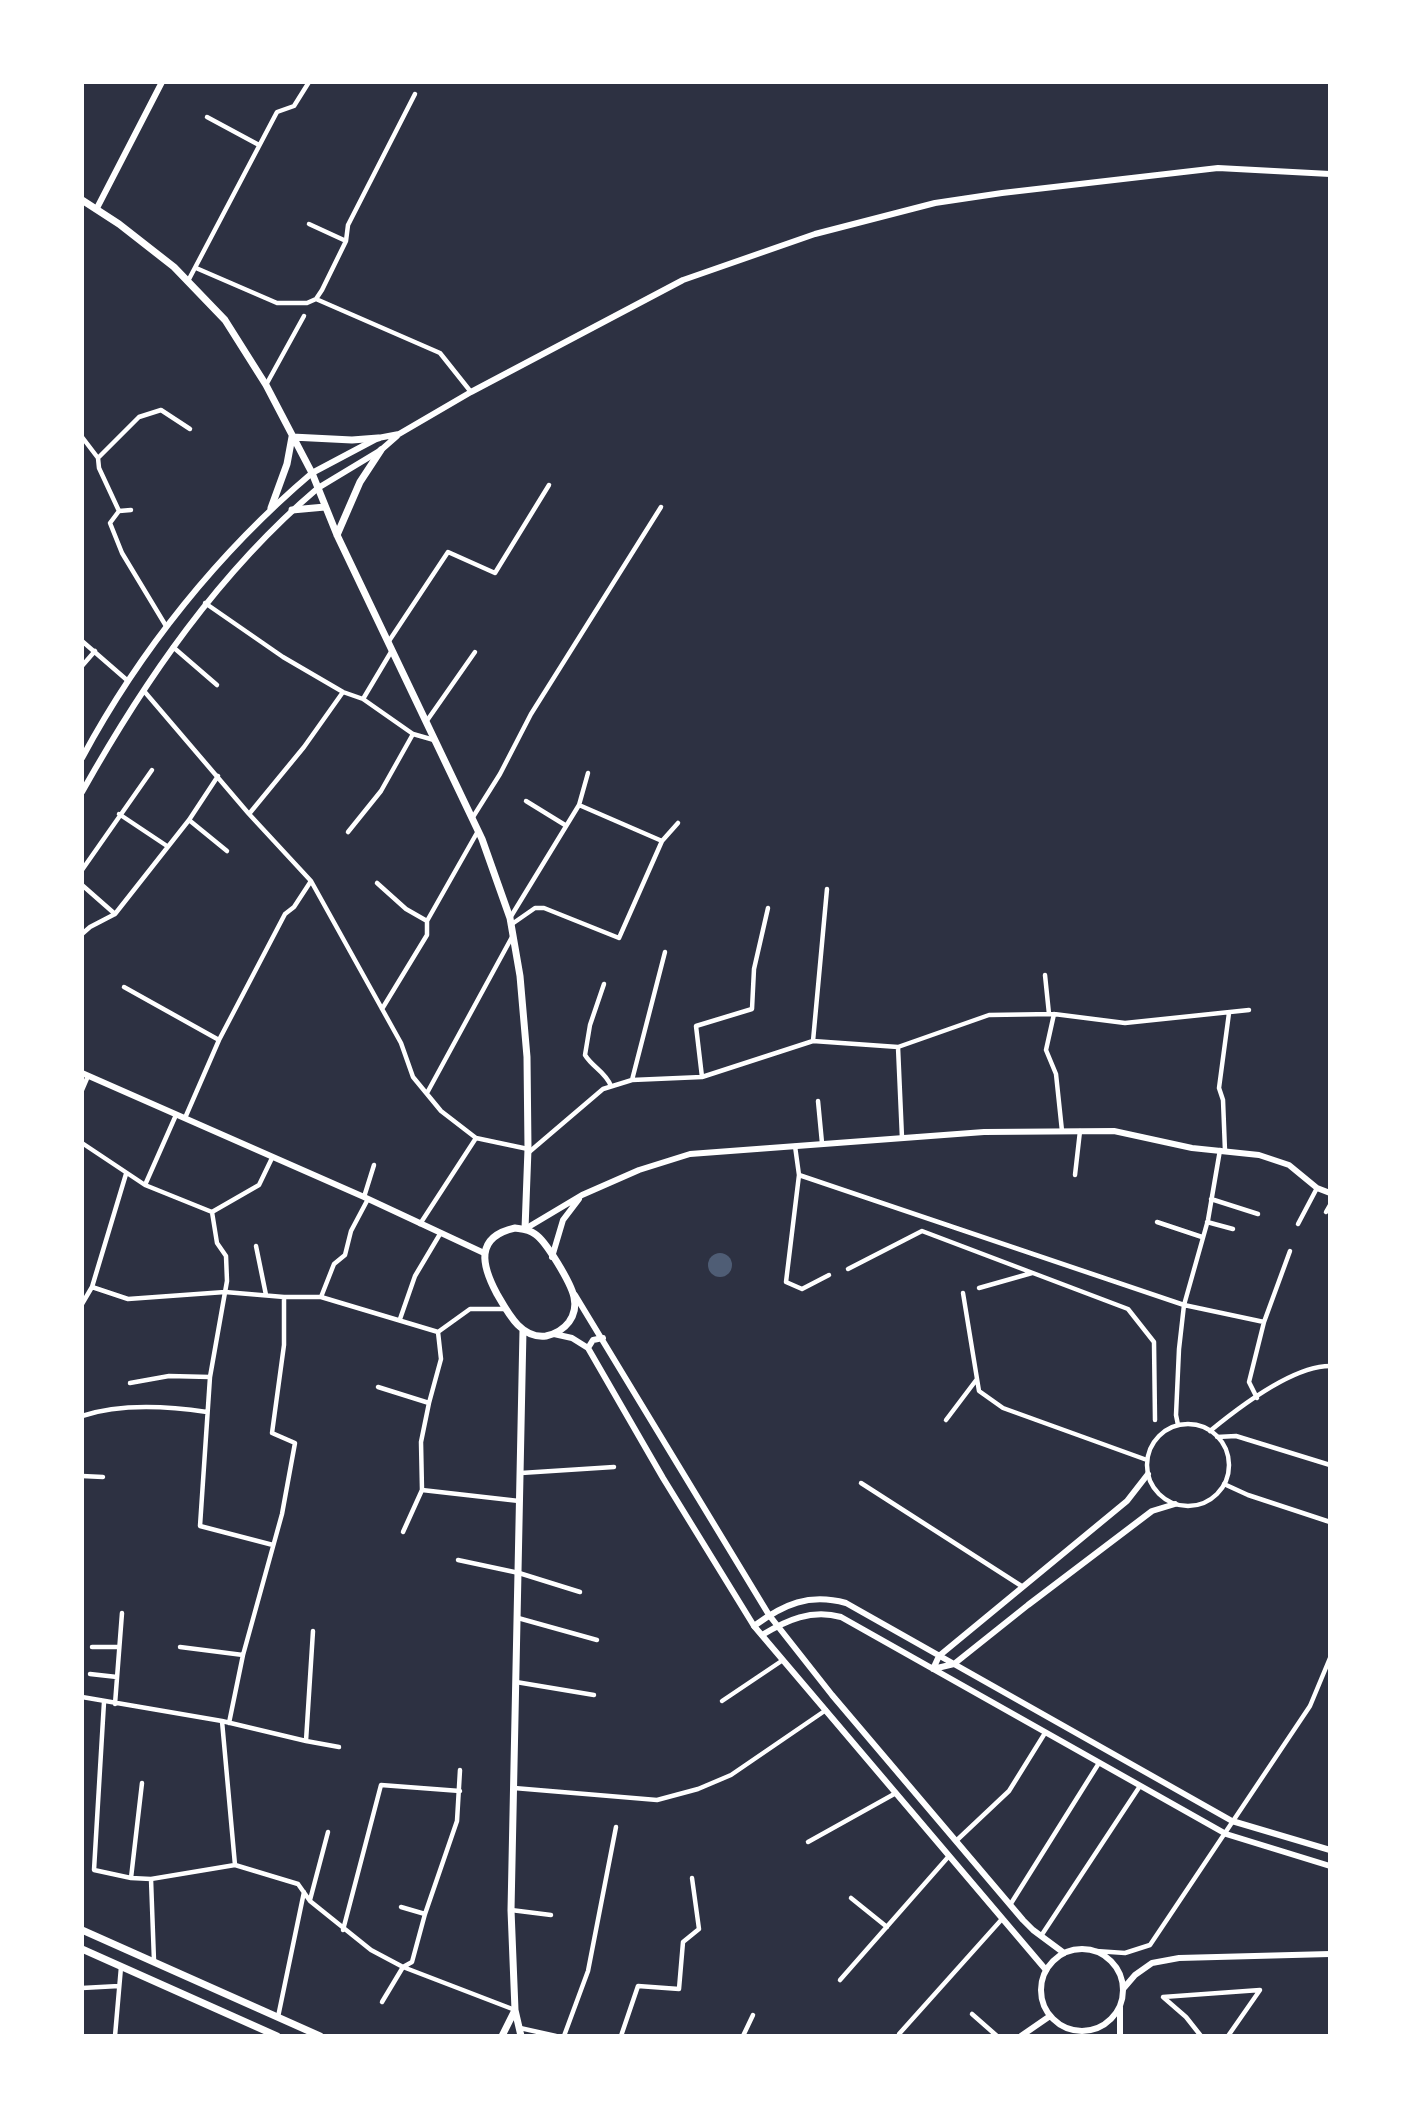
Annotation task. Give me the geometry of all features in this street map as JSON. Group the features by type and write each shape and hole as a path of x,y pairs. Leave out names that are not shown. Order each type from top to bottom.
{"main road":[{"path":"82,200 97,208 174,267 225,320 267,385 312,473 337,535 478,831 510,921 520,976 527,1057 525,1229"},
{"path":"292,437 378,439"},
{"path":"271,508 287,464 292,437"},
{"path":"337,535 360,482 381,450"},
{"path":"290,511 325,507"},
{"path":"525,1229 542,1240 575,1300 574,1311 563,1329 554,1334 533,1335 523,1330 505,1308 486,1274 484,1253 488,1244 504,1230 525,1229"},
{"path":"520,2032 515,2010 512,1910 523,1330"},
{"path":"82,1930 320,2036"},
{"path":"82,1949 277,2036"},
{"path":"502,2036 515,2010"}],"street":[{"path":"97,208 162,82"},
{"path":"188,282 277,112 294,106 309,82"},
{"path":"196,268 277,303 307,303 316,299 346,241 348,225 415,94"},
{"path":"206,117 259,145"},
{"path":"82,792 144,691 205,603 290,511 318,488 471,392 683,280 815,234 962,199 1218,168 1330,174"},
{"path":"309,224 346,241"},
{"path":"316,299 440,353 471,392"},
{"path":"267,385 304,316"},
{"path":"98,458 139,417 161,410 190,429"},
{"path":"82,758 128,681 166,626 271,508 312,473 378,439 399,435"},
{"path":"82,437 98,458 99,468 118,511"},
{"path":"389,641 448,552 495,573 549,485"},
{"path":"278,502 290,511"},
{"path":"472,818 500,774 531,714 661,507"},
{"path":"118,511 131,510"},
{"path":"118,511 110,523 118,543 166,626"},
{"path":"205,603 283,657 342,692 363,699 413,734 434,740"},
{"path":"82,640 128,681"},
{"path":"173,647 217,685"},
{"path":"363,699 393,649"},
{"path":"82,666 95,650"},
{"path":"425,722 475,652"},
{"path":"144,691 249,814 311,881 335,929 401,1043 413,1077 441,1111 476,1138 528,1151 603,1089 632,1080 702,1077 813,1041 898,1047 989,1015 1052,1014 1125,1023 1250,1010"},
{"path":"249,814 304,747 342,692"},
{"path":"348,832 381,791 413,734"},
{"path":"82,870 152,770"},
{"path":"510,921 579,805 589,773"},
{"path":"82,934 115,914 189,820 218,776"},
{"path":"526,801 565,825"},
{"path":"579,805 662,841"},
{"path":"120,814 167,846"},
{"path":"189,820 227,851"},
{"path":"510,921 535,908 544,908 620,938 662,841 678,823"},
{"path":"382,1010 427,935 427,921 478,831"},
{"path":"184,1119 219,1040 285,914 294,907 311,881"},
{"path":"377,883 406,909 427,921"},
{"path":"82,885 115,914"},
{"path":"813,1041 827,889"},
{"path":"702,1077 696,1026 752,1009 754,969 768,908"},
{"path":"427,1093 513,934"},
{"path":"632,1080 665,951"},
{"path":"1045,975 1052,1014 1046,1050 1056,1074 1062,1131"},
{"path":"604,984 590,1026 585,1055 594,1067 602,1070 611,1086"},
{"path":"124,987 219,1040"},
{"path":"1178,1426 1178,1363 1184,1305 1207,1222 1222,1150 1223,1100 1219,1088 1229,1012"},
{"path":"898,1047 902,1138"},
{"path":"82,1090 85,1075 366,1198 484,1253"},
{"path":"818,1101 822,1143"},
{"path":"145,1185 176,1115"},
{"path":"1075,1175 1080,1131"},
{"path":"525,1229 582,1195 639,1170 690,1154 984,1132 1114,1131 1192,1148 1259,1155 1289,1165 1317,1188 1330,1193"},
{"path":"419,1224 476,1138"},
{"path":"82,1143 145,1185 212,1212"},
{"path":"795,1146 799,1175 786,1282 802,1289 829,1275"},
{"path":"212,1212 260,1185 272,1158"},
{"path":"321,1297 334,1264 345,1255 351,1231 366,1198 374,1165"},
{"path":"82,1304 92,1287 126,1174"},
{"path":"799,1175 1184,1305 1264,1322"},
{"path":"1298,1224 1317,1188"},
{"path":"552,1257 563,1220 582,1195"},
{"path":"1211,1199 1258,1213"},
{"path":"1326,1212 1330,1205"},
{"path":"212,1212 218,1242 226,1256 227,1280 210,1377 200,1526 273,1545"},
{"path":"1157,1222 1202,1237"},
{"path":"1207,1222 1233,1229"},
{"path":"848,1269 922,1231 1128,1309 1154,1342 1155,1420"},
{"path":"400,1320 415,1276 440,1234"},
{"path":"256,1246 266,1296"},
{"path":"1256,1398 1249,1382 1264,1322 1290,1251"},
{"path":"979,1288 1032,1273"},
{"path":"92,1287 128,1299 225,1292 321,1297 438,1332"},
{"path":"571,1290 603,1338 769,1615 832,1695 1010,1905 1033,1930 1064,1953"},
{"path":"962,1293 979,1391 1003,1408 1147,1460"},
{"path":"229,1723 243,1655 282,1514 295,1443 272,1433 284,1345 284,1297"},
{"path":"438,1332 470,1309 505,1308"},
{"path":"403,1532 422,1490 421,1442 442,1359 438,1332"},
{"path":"554,1334 572,1338 587,1348 754,1626 1046,1970"},
{"path":"587,1348 593,1340 603,1338"},
{"path":"1210,1431 1285,1380 1318,1366 1330,1366"},
{"path":"130,1383 169,1376 210,1377"},
{"path":"946,1420 977,1378"},
{"path":"379,1387 429,1403"},
{"path":"82,1416 102,1409 158,1407 207,1412"},
{"path":"933,1669 954,1664 1152,1511 1175,1504 1189,1506 1204,1503 1216,1496 1224,1484 1229,1464 1224,1445 1210,1431 1195,1425 1178,1426 1164,1433 1157,1439 1147,1460 1148,1474 1158,1492 1175,1504"},
{"path":"1217,1437 1236,1436 1330,1465"},
{"path":"521,1473 614,1467"},
{"path":"933,1669 939,1656 1127,1501 1148,1474"},
{"path":"82,1476 103,1477"},
{"path":"861,1483 1023,1587"},
{"path":"1224,1484 1248,1495 1330,1522"},
{"path":"422,1490 520,1501"},
{"path":"458,1560 519,1573 580,1592"},
{"path":"754,1626 769,1615 798,1602 814,1598 846,1603 1232,1821 1330,1850"},
{"path":"116,1704 121,1613"},
{"path":"762,1635 778,1625 815,1613 841,1617 1226,1834 1330,1866"},
{"path":"518,1618 597,1640"},
{"path":"306,1741 313,1631"},
{"path":"92,1647 119,1647"},
{"path":"180,1647 243,1655"},
{"path":"1121,2004 1115,2015 1105,2024 1085,2033 1070,2029 1050,2016 1041,1993 1046,1970 1054,1960 1074,1950 1125,1953 1150,1945 1310,1706 1330,1658"},
{"path":"722,1701 783,1660"},
{"path":"90,1674 117,1677"},
{"path":"516,1682 594,1695"},
{"path":"82,1697 222,1721 339,1747"},
{"path":"104,1702 94,1870 131,1878 151,1879 235,1865 298,1884 310,1901 371,1950 403,1967 515,2010"},
{"path":"514,1788 657,1800 698,1789 731,1775 826,1710"},
{"path":"222,1721 235,1865"},
{"path":"956,1841 1009,1791 1045,1732"},
{"path":"1010,1905 1099,1763"},
{"path":"382,2002 403,1967 412,1962 425,1914 457,1821 460,1770"},
{"path":"131,1878 142,1783"},
{"path":"344,1930 381,1785 460,1791"},
{"path":"1041,1936 1140,1786"},
{"path":"808,1842 896,1792"},
{"path":"564,2036 588,1971 616,1827"},
{"path":"310,1901 328,1832"},
{"path":"840,1980 950,1855"},
{"path":"621,2036 638,1986 680,1989 683,1942 699,1929 692,1878"},
{"path":"151,1879 154,1962"},
{"path":"278,2017 304,1892"},
{"path":"850,1898 887,1927"},
{"path":"401,1907 425,1914"},
{"path":"512,1910 551,1915"},
{"path":"899,2034 1003,1919"},
{"path":"1022,1940 1030,1937 1033,1930"},
{"path":"1096,1951 1108,1958 1117,1968 1122,1981 1120,2036"},
{"path":"1123,1989 1152,1963 1179,1958 1330,1954"},
{"path":"115,2036 121,1966"},
{"path":"82,1988 119,1986"},
{"path":"1201,2036 1186,2017 1163,1997 1260,1990 1228,2036"},
{"path":"972,2014 997,2036"},
{"path":"743,2036 753,2015"},
{"path":"1021,2036 1050,2016"},
{"path":"520,2032 556,2036"}],"water":[{"path":"720,1253 728,1257 732,1265 728,1273 720,1277 712,1273 708,1265 712,1257"}]}
